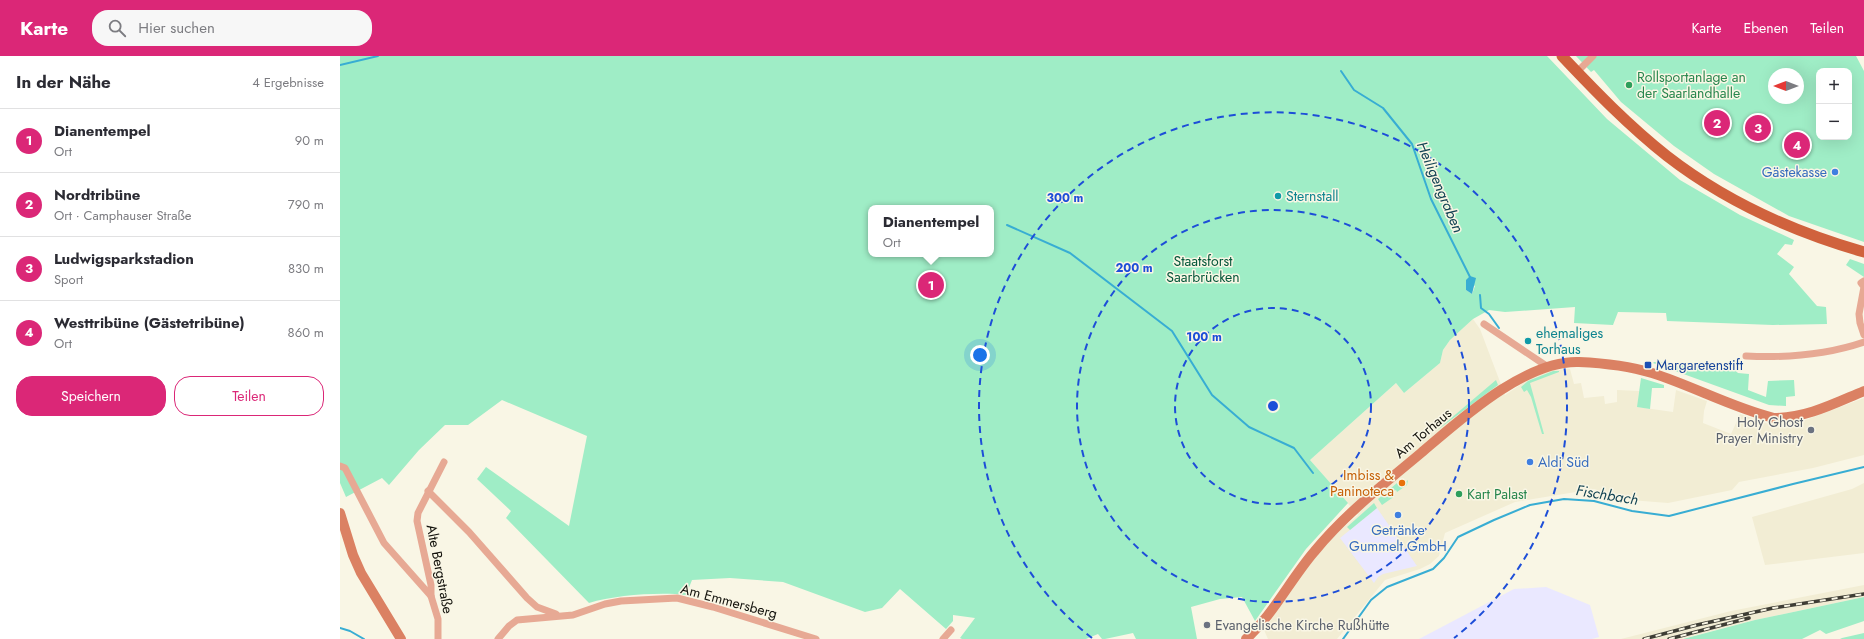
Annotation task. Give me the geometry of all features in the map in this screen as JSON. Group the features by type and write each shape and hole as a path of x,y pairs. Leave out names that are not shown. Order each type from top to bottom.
{"main road":[{"path":"1562,56 1614,110 1645,138 1686,170 1714,188 1768,217 1796,229 1864,252"},
{"name":"Am Torhaus","path":"1246,639 1254,631 1314,551 1361,504 1468,414 1497,393 1525,377 1548,367 1562,363 1578,362 1639,369 1767,416 1786,418 1810,413 1864,391"},
{"path":"340,513 353,555 361,573 402,639"}],"street":[{"path":"1577,72 1593,56"},
{"path":"1864,281 1861,283 1864,287 1859,314 1864,335"},
{"path":"1484,324 1548,367"},
{"path":"1746,356 1772,357 1808,355 1849,347 1864,342"},
{"name":"Alte Bergstraße","path":"438,639 438,619 431,596 417,521 418,514 428,491 444,462"},
{"path":"340,466 345,468 358,497 388,549 431,596"},
{"name":"Am Emmersberg","path":"428,491 468,532 527,598 537,607 564,616"},
{"name":"Am Emmersberg","path":"498,639 509,626 517,620 582,613 605,604 621,601 678,598 713,607 816,639"},
{"path":"943,639 951,630"}],"shaded area":[{"path":"1473,319 1480,329 1505,395 1529,379 1553,370 1570,369 1574,384 1581,383 1584,398 1604,396 1605,404 1617,402 1617,390 1639,391 1638,407 1673,412 1676,390 1707,401 1703,423 1731,434 1740,414 1777,427 1795,424 1864,398 1864,455 1813,468 1739,482 1732,490 1668,503 1630,500 1594,489 1515,502 1445,533 1439,556 1430,564 1420,569 1385,580 1337,639 1268,639 1264,630 1302,574 1335,535 1358,515 1310,460 1396,383 1404,393 1440,363 1443,350 1450,340"},
{"path":"1864,483 1864,553 1765,565 1752,517 1852,489"},
{"path":"1377,508 1417,566 1383,574 1378,577 1374,583 1340,538"},
{"path":"1864,585 1864,597 1755,620 1681,639 1621,639 1731,611"},
{"path":"1546,587 1590,605 1599,637 1592,639 1419,639 1514,589"}],"green space":[{"name":"Staatsforst Saarbrücken","path":"340,56 1547,56 1607,119 1680,180 1740,215 1794,240 1792,245 1785,244 1777,254 1794,267 1789,274 1817,306 1826,307 1827,324 1773,325 1667,321 1666,313 1618,312 1613,325 1574,323 1575,307 1505,312 1489,310 1473,319 1450,340 1443,350 1440,363 1404,393 1396,383 1310,460 1348,503 1306,549 1255,621 1242,597 1220,599 1191,607 1197,639 1136,639 1133,633 1105,639 1102,639 1098,634 1086,639 962,639 960,638 975,618 953,615 953,621 946,629 900,589 882,608 865,612 783,582 730,578 692,580 686,595 638,595 611,598 589,603 506,518 511,511 477,479 486,467 569,526 587,436 502,400 468,425 445,425 419,450 389,485 382,478 346,497 340,483","holes":["1466,280 1475,286 1472,294 1466,290"]},
{"path":"1576,56 1856,56 1864,71 1864,242 1789,216 1714,174 1674,146 1621,102 1594,70 1591,72"},
{"path":"1850,259 1864,264 1864,277 1846,265"},
{"path":"1653,363 1732,367 1738,373 1749,374 1748,390 1766,397 1768,381 1794,380 1795,396 1786,397 1786,406 1769,405"},
{"path":"1553,371 1559,372 1530,383 1544,434 1542,434 1531,397 1527,390 1524,392 1521,387 1528,381"},
{"path":"1641,378 1664,385 1664,388 1652,388 1650,409 1637,407"},
{"path":"1496,380 1498,385 1436,431"},
{"path":"1408,480 1407,485 1397,492 1396,490 1392,492 1395,496 1382,505 1378,499 1397,483 1400,487"},
{"path":"1374,503 1377,508 1350,530 1347,527"},
{"path":"1864,597 1864,621 1826,634 1820,630 1802,639 1683,639 1755,620"},
{"path":"1864,633 1864,639 1840,639 1842,638"}],"water":[{"path":"1470,276 1476,278 1472,294 1466,290 1466,280"}],"waterway":[{"path":"340,65 378,56"},
{"name":"Heiligengraben","path":"1341,71 1354,90 1383,108 1412,144 1431,199 1470,277"},
{"path":"1007,225 1070,253 1172,331 1212,395 1249,427 1294,448 1313,473"},
{"name":"Heiligengraben","path":"1480,295 1481,308 1489,314 1499,328"},
{"name":"Fischbach","path":"1343,639 1371,600 1387,587 1433,569 1444,558 1458,537 1530,505 1564,499 1594,501 1632,511 1669,516 1864,467"},
{"name":"Fischbach","path":"340,628 350,631 364,639"}],"railway":[{"path":"1644,639 1697,625 1773,608 1864,594"},
{"path":"1669,639 1749,618"}],"place":[{"name":"Rollsportanlage an der Saarlandhalle","path":"1629,85"},
{"name":"Nordtribüne","path":"1717,123"},
{"name":"Ludwigsparkstadion","path":"1758,128"},
{"name":"Westtribüne (Gästetribüne)","path":"1797,145"},
{"name":"Gästekasse","path":"1835,172"},
{"name":"Sternstall","path":"1278,196"},
{"name":"Dianentempel","path":"931,285"},
{"name":"ehemaliges Torhaus","path":"1528,341"},
{"name":"Margaretenstift","path":"1648,365"},
{"name":"Holy Ghost Prayer Ministry","path":"1811,430"},
{"name":"Aldi Süd","path":"1530,462"},
{"name":"Imbiss & Paninoteca","path":"1402,483"},
{"name":"Kart Palast","path":"1459,494"},
{"name":"Getränke Gummelt GmbH","path":"1398,515"},
{"name":"Evangelische Kirche Rußhütte","path":"1207,625"}]}
